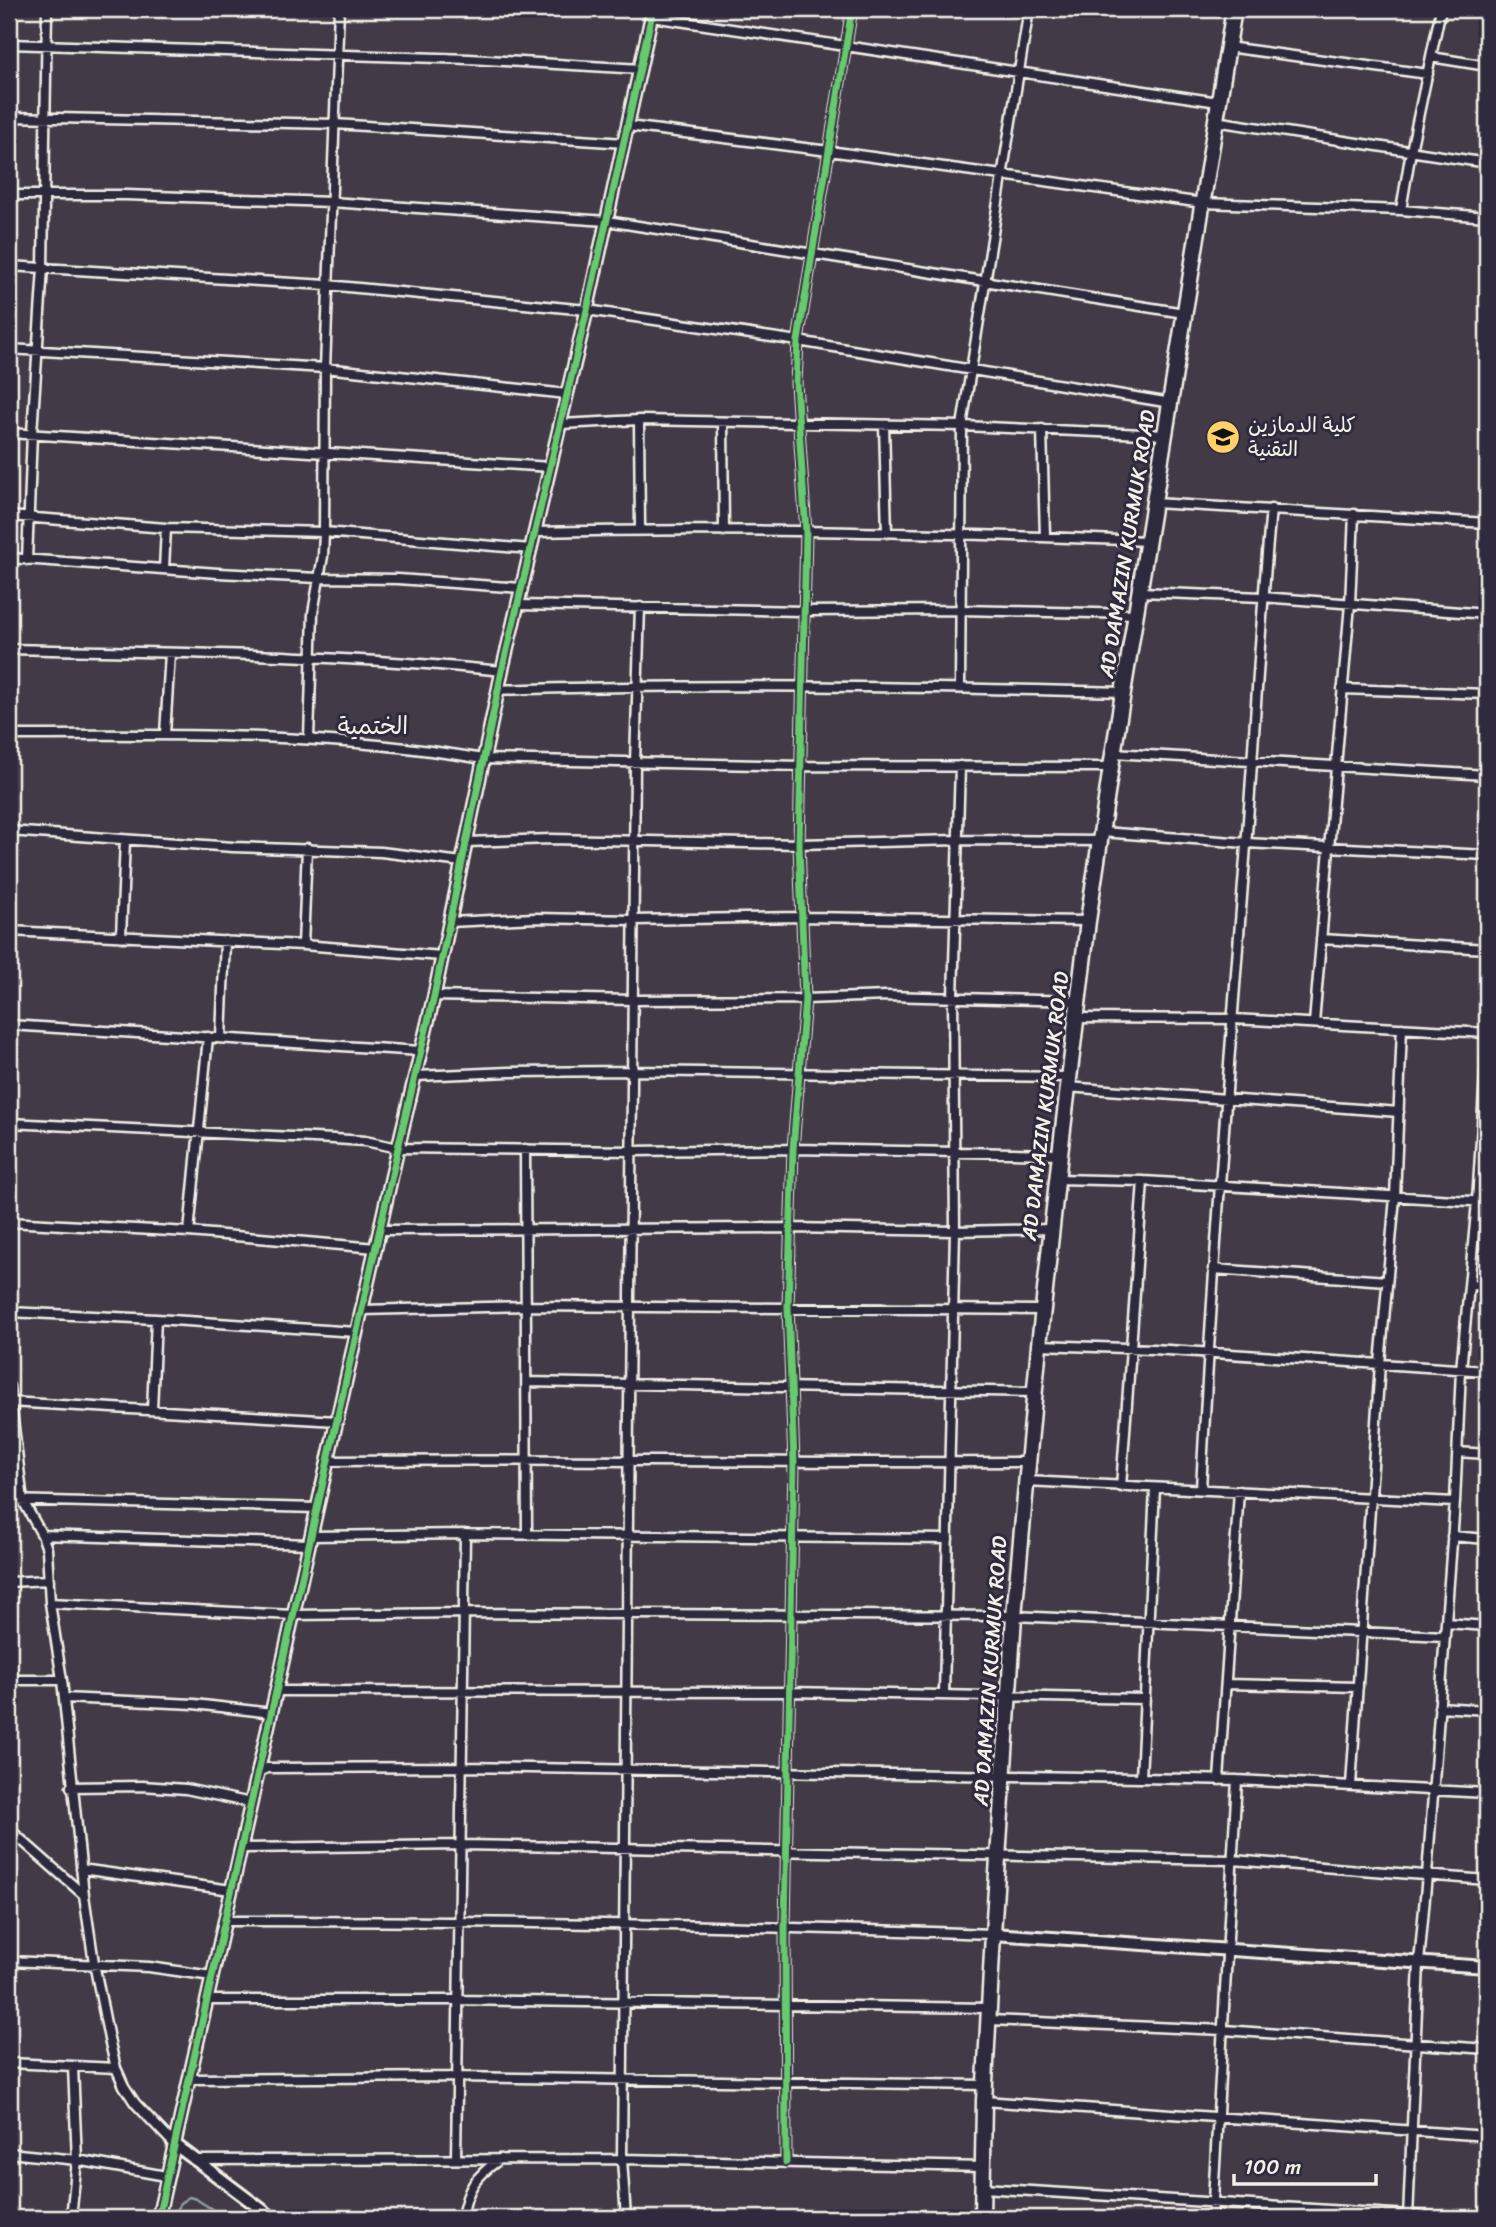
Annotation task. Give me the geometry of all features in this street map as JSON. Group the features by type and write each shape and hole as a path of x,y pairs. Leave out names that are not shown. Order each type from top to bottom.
{"highway":[{"name":"AD DAMAZIN KURMUK ROAD","path":"982,2218 993,1934 1014,1616 1059,1154 1088,921 1112,760 1234,9"}],"street":[{"path":"27,560 43,268 47,9"},
{"path":"309,738 313,613 323,556 324,532 327,285 339,9"},
{"path":"786,2162 785,1927 794,1462 788,1307 793,1150 805,999 799,844 806,532 796,383 798,341 852,9"},
{"path":"960,688 962,426 1028,9"},
{"path":"1401,210 1410,151 1441,9"},
{"path":"158,2218 434,996 502,671 561,424 653,13 1218,102"},
{"path":"9,44 469,60 640,69"},
{"path":"1227,47 1428,74"},
{"path":"1431,57 1487,66"},
{"path":"9,117 335,124 625,144"},
{"path":"1214,121 1487,163"},
{"path":"628,126 1203,203 1487,216"},
{"path":"9,195 331,202 607,221 985,279 1184,313"},
{"path":"9,266 327,285 587,310 798,341 1171,403"},
{"path":"9,349 325,368 567,394"},
{"path":"561,424 639,420 962,426 1166,435"},
{"path":"639,420 640,529"},
{"path":"723,422 724,531"},
{"path":"884,425 887,533"},
{"path":"1042,429 1045,537"},
{"path":"9,433 551,467"},
{"path":"1154,503 1487,523"},
{"path":"1200,1489 1219,1186 1262,597 1271,509"},
{"path":"1314,1024 1334,766 1350,604 1354,514"},
{"path":"9,516 166,528 324,532 531,550"},
{"path":"164,569 166,528"},
{"path":"536,532 640,529 960,534 1148,541"},
{"path":"9,558 522,588"},
{"path":"1140,592 1262,597 1487,614"},
{"path":"518,605 1136,614"},
{"path":"626,2218 622,2159 627,1535 635,762 640,607"},
{"path":"9,649 313,656 502,671"},
{"path":"165,734 170,653"},
{"path":"498,690 639,685 1124,692"},
{"path":"1342,689 1487,694"},
{"path":"9,735 165,734 309,738 436,751 483,759 801,766 960,766 1112,760 1252,761 1487,775"},
{"path":"944,1694 955,1231 953,997 960,766"},
{"path":"9,831 233,847 381,852 462,862"},
{"path":"466,842 551,839 799,844 1101,837 1487,856"},
{"path":"121,937 125,840"},
{"path":"303,945 307,848"},
{"path":"449,922 535,918 633,920 803,917 1088,921"},
{"path":"9,931 303,945 442,956"},
{"path":"1321,939 1487,949"},
{"path":"221,1038 225,941"},
{"path":"434,996 633,1000 887,996 1079,1002"},
{"path":"1077,1018 1233,1019 1487,1033"},
{"path":"9,1025 421,1051"},
{"path":"1351,1786 1380,1364 1395,1197 1402,1028"},
{"path":"189,1232 208,1037"},
{"path":"1408,2217 1419,1963 1446,1623 1461,1370 1485,1115 1487,1044"},
{"path":"416,1076 632,1071 955,1075 1068,1082 1399,1112"},
{"path":"9,1123 365,1141 398,1148 1059,1154"},
{"path":"525,1150 527,1534"},
{"path":"1057,1179 1143,1181 1487,1202"},
{"path":"1121,1487 1143,1181"},
{"path":"9,1222 189,1232 376,1248"},
{"path":"380,1230 1052,1229"},
{"path":"1213,1269 1387,1281"},
{"path":"1470,1285 1487,1286"},
{"path":"361,1310 527,1306 1043,1310"},
{"path":"9,1312 356,1332"},
{"path":"152,1410 156,1319"},
{"path":"1039,1345 1131,1348 1487,1371"},
{"path":"527,1382 1035,1392"},
{"path":"9,1386 23,1501 47,1549 50,1603 62,1680 84,1895 94,1963 116,2068 135,2103 173,2143 273,2218"},
{"path":"9,1402 337,1421"},
{"path":"1457,1452 1487,1454"},
{"path":"328,1461 527,1459 1029,1462"},
{"path":"1026,1481 1454,1502"},
{"path":"1141,1778 1155,1488"},
{"path":"1219,1780 1239,1491"},
{"path":"9,1500 318,1508"},
{"path":"42,1535 310,1540 465,1534 948,1539"},
{"path":"456,2159 465,1534"},
{"path":"1452,1536 1487,1539"},
{"path":"9,1582 49,1580"},
{"path":"50,1603 293,1615 464,1613 627,1616 1014,1616 1445,1636"},
{"path":"1446,1623 1487,1626"},
{"path":"9,1680 62,1680"},
{"path":"1226,1684 1358,1687"},
{"path":"276,1690 789,1692 1144,1699"},
{"path":"64,1698 194,1704 272,1713"},
{"path":"1439,1707 1487,1710"},
{"path":"258,1772 267,1768 462,1767 1141,1778 1237,1780 1487,1793"},
{"path":"1212,2218 1237,1780"},
{"path":"71,1787 142,1786 186,1789 251,1803"},
{"path":"9,1829 84,1895"},
{"path":"241,1848 461,1845 1233,1860 1487,1880"},
{"path":"81,1869 231,1890"},
{"path":"225,1921 460,1921 993,1934 1487,1967"},
{"path":"9,1961 149,1967 212,1976"},
{"path":"207,2000 785,2004 989,2014 1487,2049"},
{"path":"9,2063 116,2068"},
{"path":"71,2218 77,2160 73,2067"},
{"path":"189,2078 457,2077 986,2085"},
{"path":"985,2101 1487,2136"},
{"path":"9,2153 77,2160 166,2176"},
{"path":"194,2160 622,2159 984,2167"},
{"path":"462,2218 466,2196 474,2182 487,2168 500,2160"},
{"path":"983,2188 1457,2218"}],"waterway":[{"path":"173,2218 180,2203 189,2197 226,2218"}],"cycle path":[{"path":"158,2218 434,996 502,671 587,310 653,9"},
{"path":"786,2162 785,1927 794,1462 788,1307 793,1149 805,999 799,844 806,532 796,383 798,341 852,9"}],"place":[{"name":"كلية الدمازين التقنية","path":"1223,437"}],"district":[{"name":"الختمية","path":"373,726"}]}
